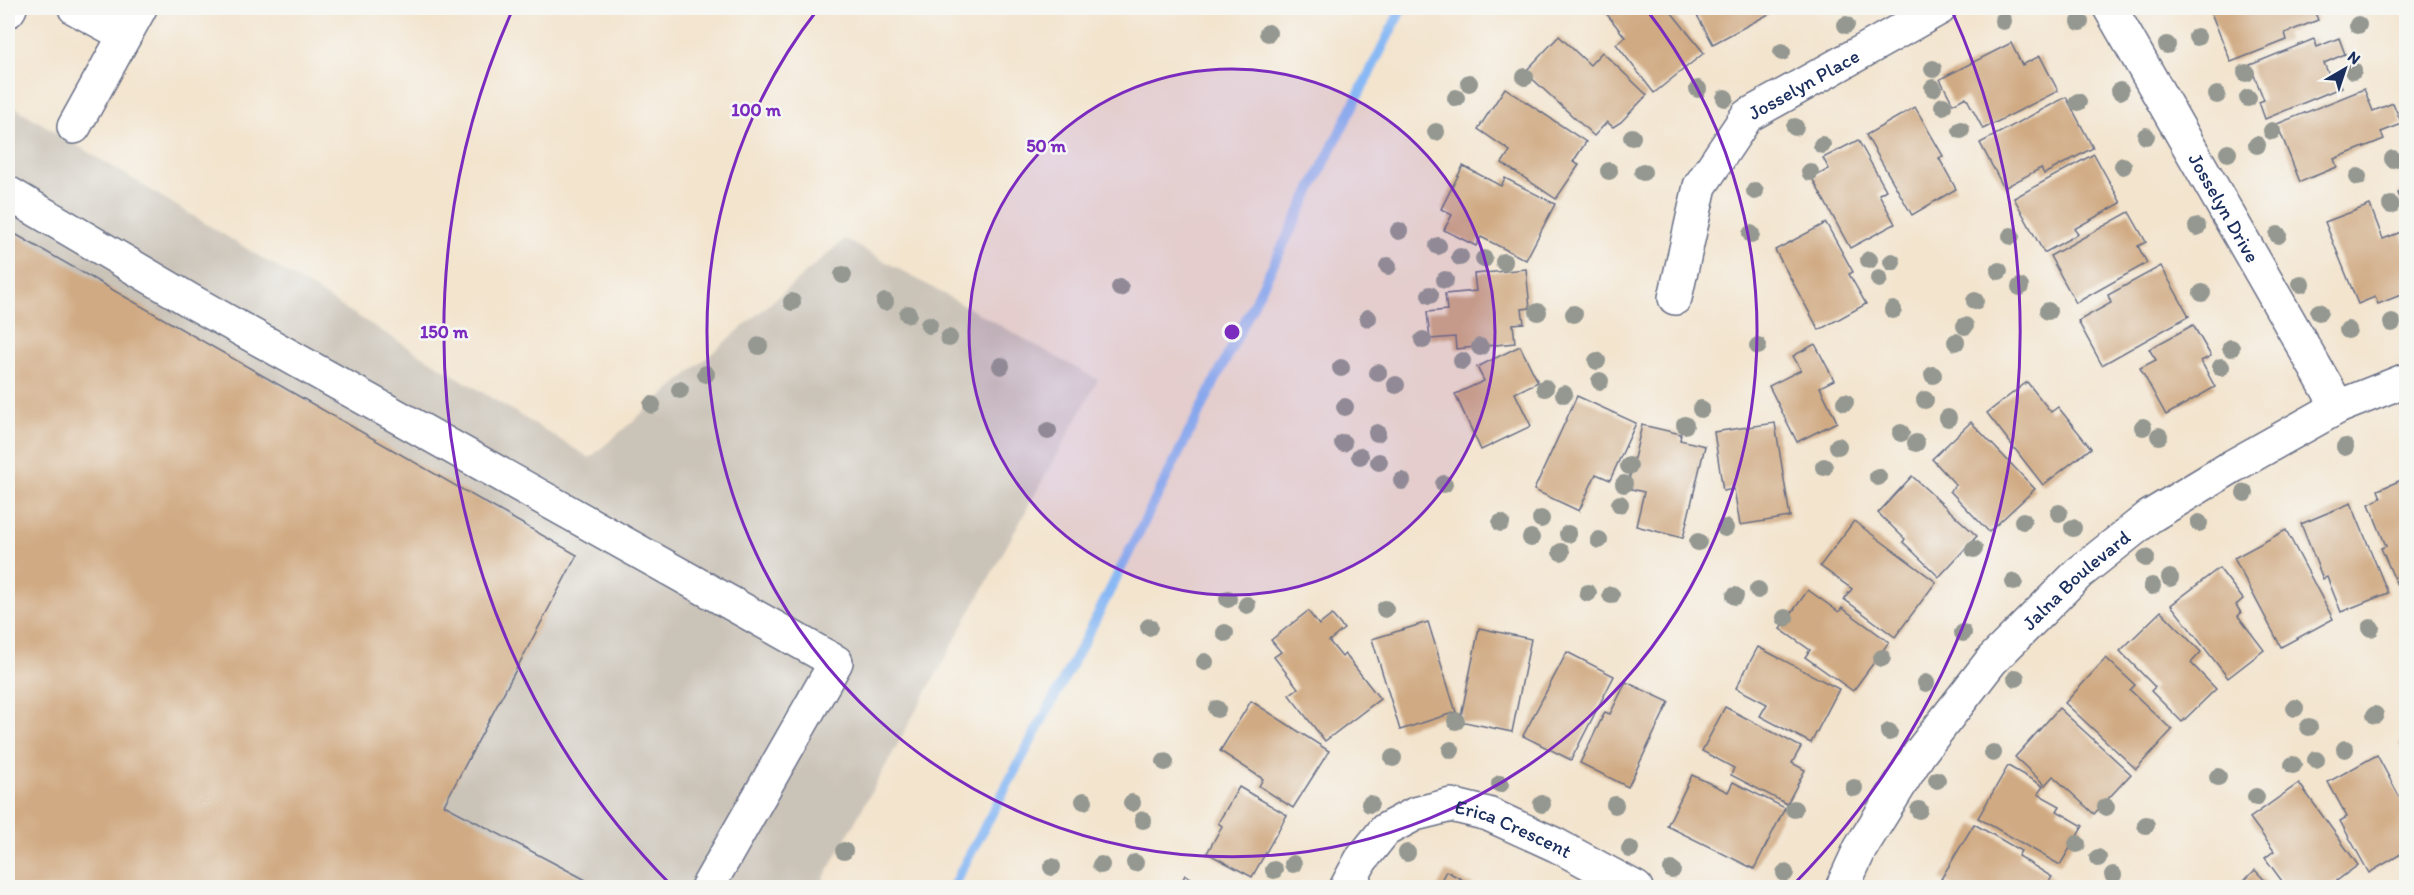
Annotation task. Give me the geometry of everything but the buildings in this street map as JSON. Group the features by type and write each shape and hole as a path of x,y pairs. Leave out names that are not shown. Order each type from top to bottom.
{"street":[{"path":"8,12 10,8"},
{"path":"74,127 132,21 75,8"},
{"name":"Josselyn Place","path":"1675,298 1700,186 1748,116 1940,8"},
{"name":"Josselyn Drive","path":"2110,8 2338,407"},
{"path":"8,193 191,301 836,662 707,888"},
{"name":"Jalna Boulevard","path":"1842,888 1860,849 1919,754 1992,660 2079,573 2149,517 2233,466 2338,407 2406,380"},
{"name":"Erica Crescent","path":"1346,888 1361,860 1384,830 1415,814 1451,805 1488,814 1556,845 1636,888"}],"shaded area":[{"path":"8,103 590,458 845,239 1098,380 819,887 8,887"}],"waterway":[{"path":"952,888 1087,636 1402,8"}]}
